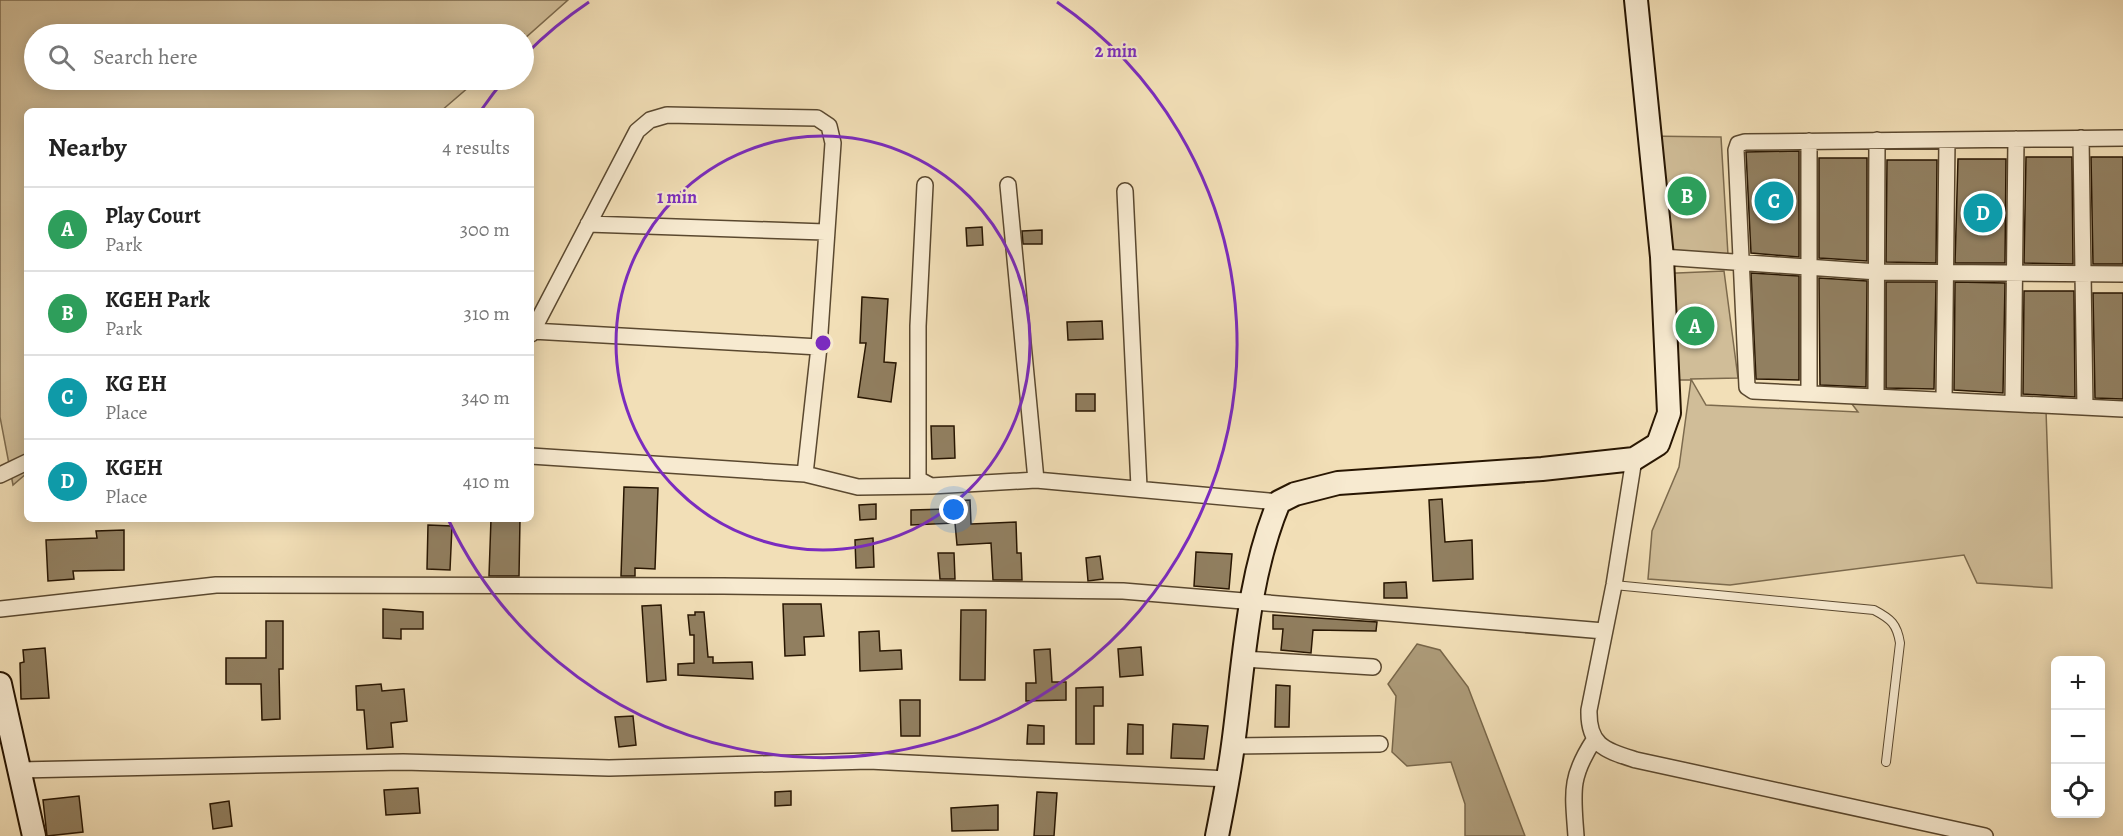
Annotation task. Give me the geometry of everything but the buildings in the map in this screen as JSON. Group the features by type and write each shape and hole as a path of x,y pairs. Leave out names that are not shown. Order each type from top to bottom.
{"street":[{"path":"534,456 805,474 858,487 931,486 1036,480 1139,487 1279,502 1295,494 1338,483 1542,469 1634,459 1658,444 1669,413 1662,257 1636,0"},
{"path":"534,329 637,131 650,120 667,115 817,118 829,126 833,143 825,232 819,347 805,474"},
{"path":"2081,138 2085,407"},
{"path":"2123,138 1745,142 1738,144 1736,150 1747,387 1753,391 2123,409"},
{"path":"2013,403 2016,139"},
{"path":"1876,397 1877,140"},
{"path":"1944,400 1947,140"},
{"path":"1809,141 1809,393"},
{"path":"925,185 918,326 917,465 918,479 931,486"},
{"path":"1008,185 1036,480"},
{"path":"1125,191 1139,487"},
{"path":"588,224 825,232"},
{"path":"1662,257 1878,272 2123,274"},
{"path":"534,333 819,347"},
{"path":"1634,459 1614,585 1589,710 1588,728 1594,740 1611,752 1636,760 1985,836"},
{"path":"0,475 24,463"},
{"path":"1217,836 1233,746 1243,659 1258,565 1267,531 1279,502"},
{"path":"0,609 216,585 723,586 1123,591 1604,630"},
{"path":"1243,659 1373,667"},
{"path":"0,684 34,836"},
{"path":"1576,836 1573,789 1579,763 1594,740"},
{"path":"1233,746 1380,744"},
{"path":"19,770 403,762 609,768 868,761 1228,779"}],"lane":[{"path":"1614,585 1874,610 1889,618 1897,626 1900,643 1886,762"}],"shaded area":[{"path":"0,0 568,0 534,30 534,24 24,24 24,90 465,90 444,108 24,108 24,476 13,485 0,417"},
{"path":"1644,136 1721,137 1728,255 1653,258"},
{"path":"1724,271 1738,378 1691,379 1706,405 1858,412 1849,400 2046,410 2052,588 1977,583 1964,555 1730,585 1648,579 1652,531 1679,467 1691,380 1664,380 1654,274"},
{"path":"1417,644 1440,650 1468,687 1525,836 1465,836 1465,804 1451,762 1407,766 1392,752 1396,696 1388,684"}],"place":[{"name":"KGEH Park","path":"1687,196"},
{"name":"KG EH","path":"1774,201"},
{"name":"KGEH","path":"1983,213"},
{"name":"Play Court","path":"1695,326"}]}
